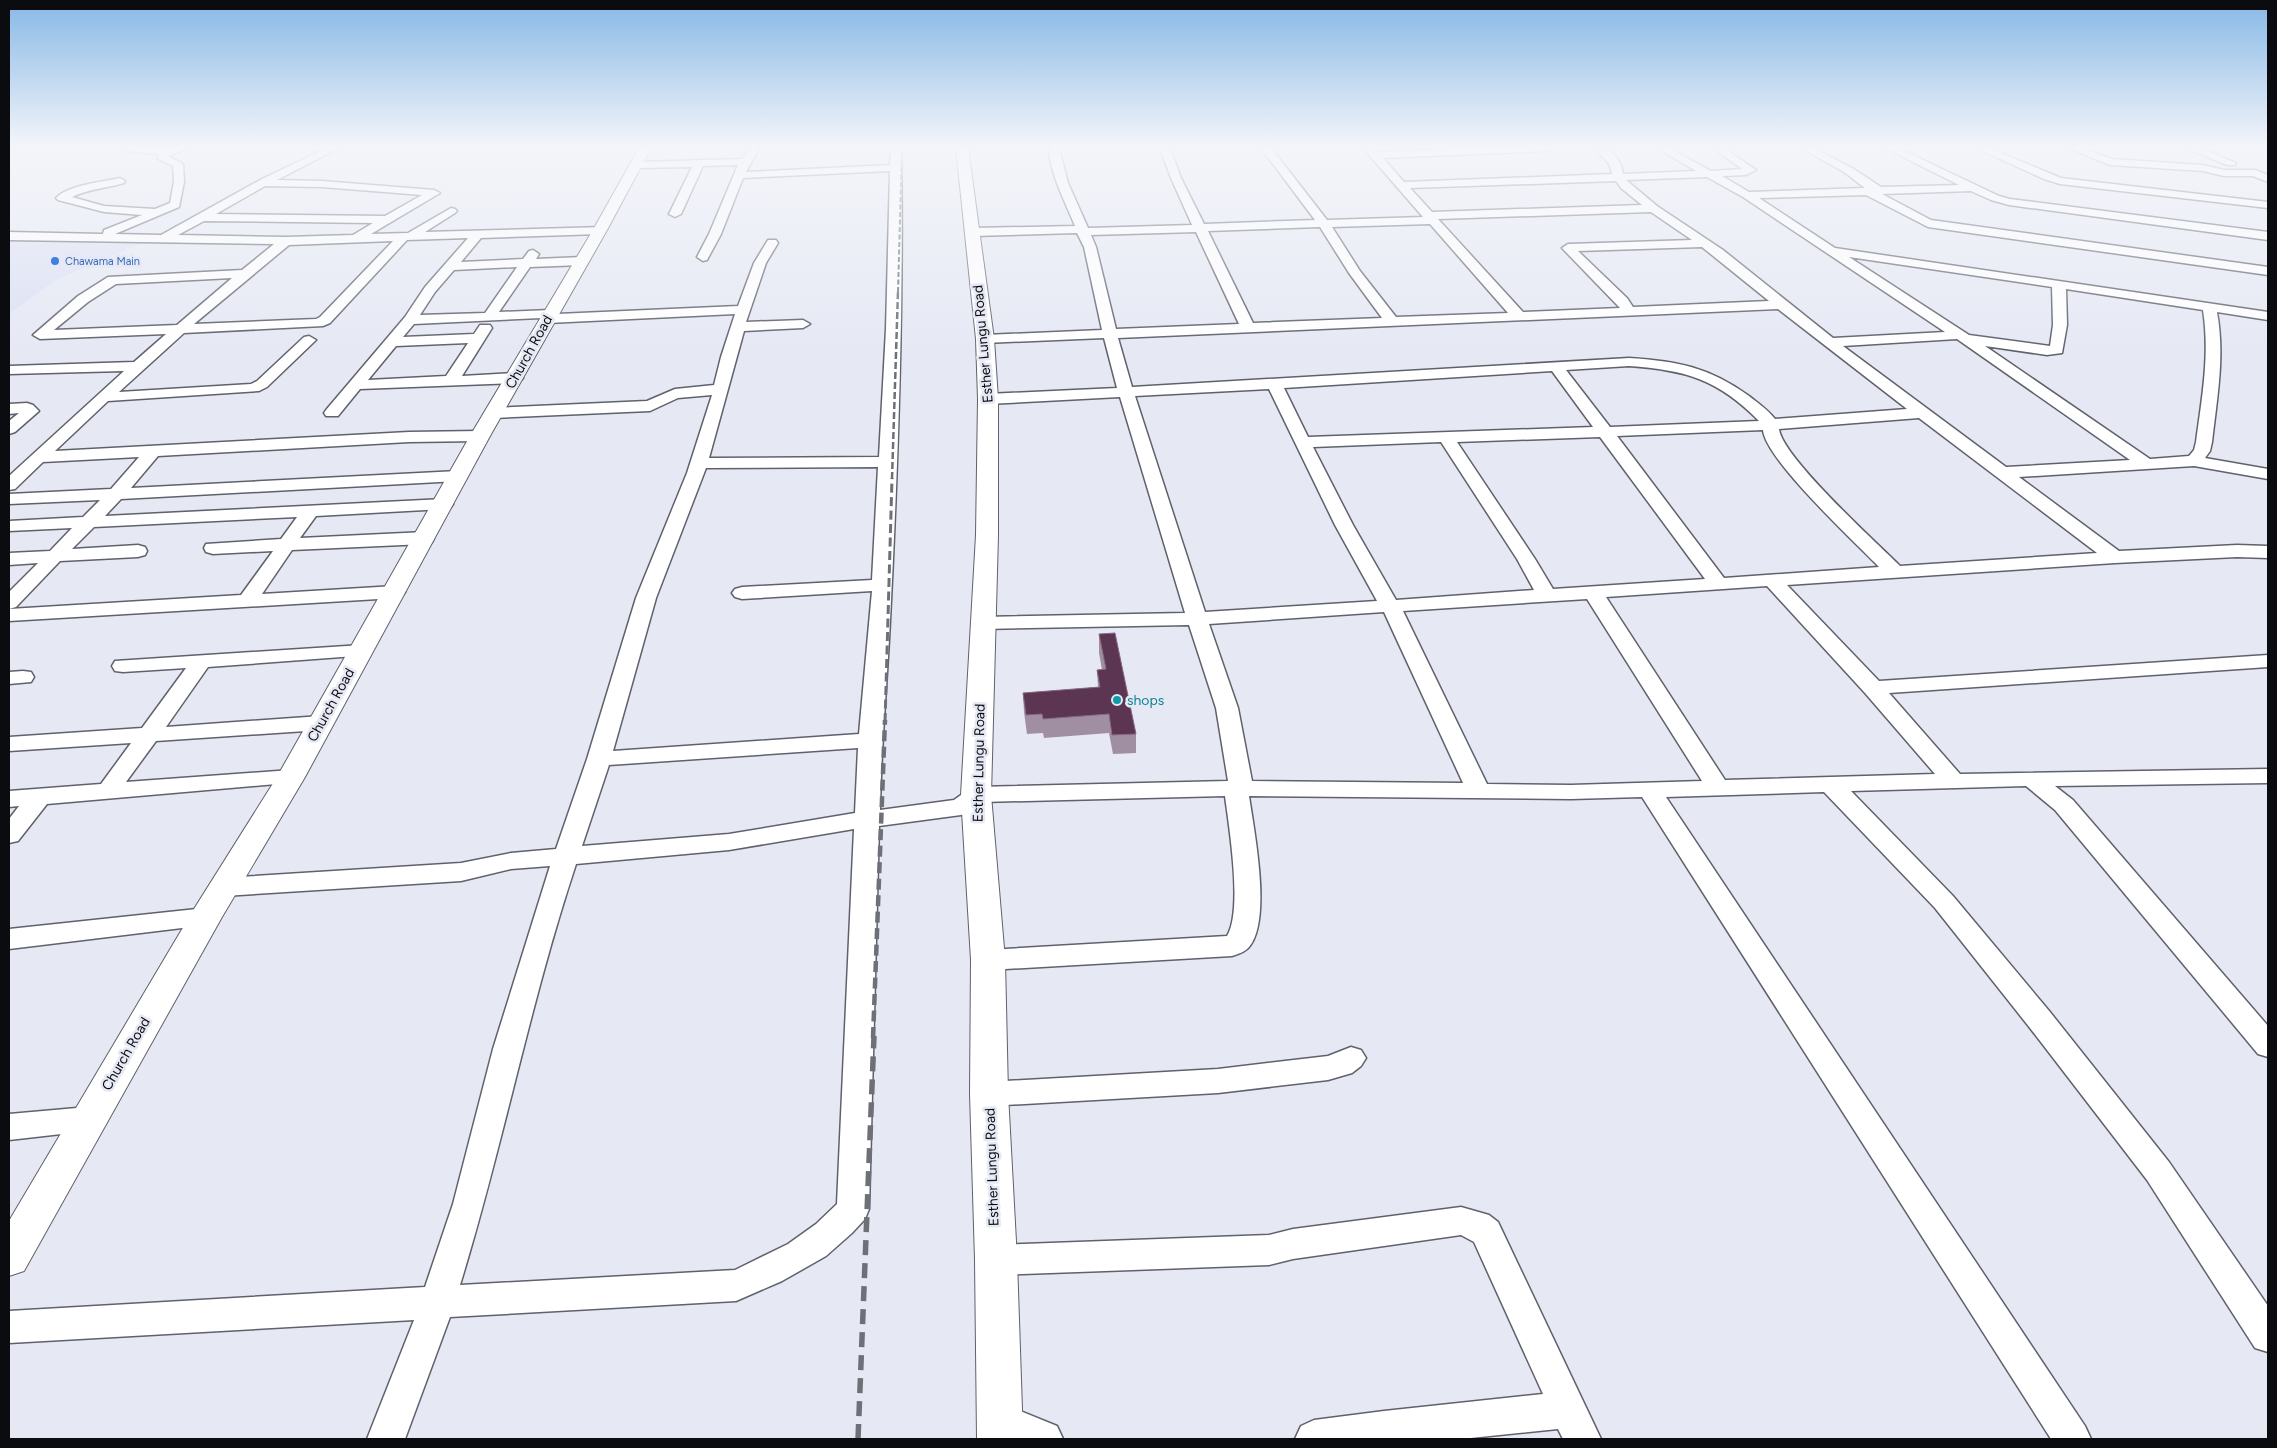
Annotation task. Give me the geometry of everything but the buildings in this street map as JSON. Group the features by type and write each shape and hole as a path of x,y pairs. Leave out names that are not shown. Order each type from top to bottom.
{"street":[{"path":"99,237 153,216"},
{"path":"163,239 202,216"},
{"path":"253,216 388,220"},
{"path":"353,239 396,216"},
{"path":"244,274 113,280 84,299 40,334 310,324 325,320 406,238 443,216"},
{"name":"Church Road","path":"9,1258 206,917 291,777 480,436 516,378 549,316 608,216"},
{"path":"702,257 713,241 722,216"},
{"path":"9,1327 437,1304 515,1297 736,1285 779,1268 820,1243 841,1224 853,1209 869,819 870,740 882,585 893,329 894,216"},
{"name":"Esther Lungu Road","path":"971,216 985,339 988,399 987,535 976,795 988,960 989,1094 996,1260 999,1430"},
{"path":"988,960 1232,946 1240,941 1244,924 1246,866 1227,708 1126,392 1110,334 1090,247 1076,216"},
{"path":"1195,216 1248,328"},
{"path":"1318,216 1355,273 1392,322"},
{"path":"1428,216 1519,316"},
{"path":"973,232 1201,228 1484,216"},
{"path":"1664,216 1704,243 1781,305 1832,342 2000,473 2115,557"},
{"path":"1779,216 1962,337 2147,464"},
{"path":"1914,216 1928,224 2268,271"},
{"path":"2112,216 2268,236"},
{"path":"9,236 286,241 600,230"},
{"path":"451,381 548,232"},
{"path":"332,413 410,320 430,290 477,235"},
{"path":"9,485 139,366 244,274 286,241"},
{"path":"386,1439 437,1304 469,1204 508,1049 565,857 598,760 646,598 696,473 728,357 760,263 772,243"},
{"path":"1629,311 1622,301 1568,248 1704,243"},
{"path":"1832,250 2268,316"},
{"path":"450,266 582,261"},
{"path":"1832,342 1962,337 2047,351 2057,350 2060,326 2059,285"},
{"path":"985,339 1781,305"},
{"path":"2194,461 2202,451 2204,442 2214,365 2214,335 2209,307"},
{"path":"410,320 549,316 741,318 803,324"},
{"path":"80,368 126,332"},
{"path":"392,342 478,338"},
{"path":"105,397 254,388 262,384 309,340"},
{"path":"988,399 1557,368 1629,362 1670,364 1701,372 1724,384 1753,407 1771,425 1772,435 1786,457 1894,572"},
{"path":"9,370 139,366"},
{"path":"1557,368 1719,584"},
{"path":"355,386 516,378"},
{"path":"1274,384 1327,495 1374,581 1391,607 1479,791"},
{"path":"494,413 650,406 675,394 721,388"},
{"path":"9,409 27,408 31,411 9,429"},
{"path":"1303,442 1606,433 1771,425 1922,413"},
{"path":"39,456 409,437 480,436"},
{"path":"1447,439 1526,559 1546,594"},
{"path":"9,603 88,524 154,450"},
{"path":"2000,473 2194,461 2268,474"},
{"path":"698,463 886,462"},
{"path":"9,499 458,476"},
{"path":"247,601 286,544 338,482"},
{"path":"9,526 88,524 444,504"},
{"path":"213,548 425,538"},
{"path":"9,559 138,550"},
{"path":"983,623 1197,619 2115,557 2237,551 2268,552"},
{"path":"1772,580 1873,688 1954,782"},
{"path":"742,593 882,585"},
{"path":"1592,591 1718,788"},
{"path":"9,616 395,592"},
{"path":"123,666 362,650"},
{"path":"108,791 202,660"},
{"path":"1873,688 2268,661"},
{"path":"9,744 321,723"},
{"path":"598,760 870,740"},
{"path":"224,887 462,872 511,861 729,842 869,819 961,807 976,795 1238,788 1571,792 2031,779 2268,776"},
{"path":"9,799 291,777"},
{"path":"2031,779 2064,805 2268,1046"},
{"path":"1830,784 1944,902 2040,1020 2158,1170 2268,1336"},
{"path":"1649,790 2072,1439"},
{"path":"9,835 39,797"},
{"path":"9,938 206,917"},
{"path":"989,1094 1218,1081 1328,1068 1341,1065 1351,1058"},
{"path":"9,1127 88,1119"},
{"path":"996,1260 1269,1250 1293,1244 1461,1221 1477,1225 1486,1232 1575,1425 1384,1429 1314,1439"},
{"path":"999,1430 1044,1439"}],"shaded area":[{"name":"Chawama Main","path":"9,239 146,241 56,280 9,314"}],"railway":[{"path":"898,292 900,216"},
{"path":"892,479 898,291"},
{"path":"885,722 892,478"},
{"path":"873,1038 885,720"},
{"path":"858,1439 874,1036"}],"place":[{"name":"Chawama Main","path":"55,261"},
{"name":"shops","path":"1117,700"}]}
